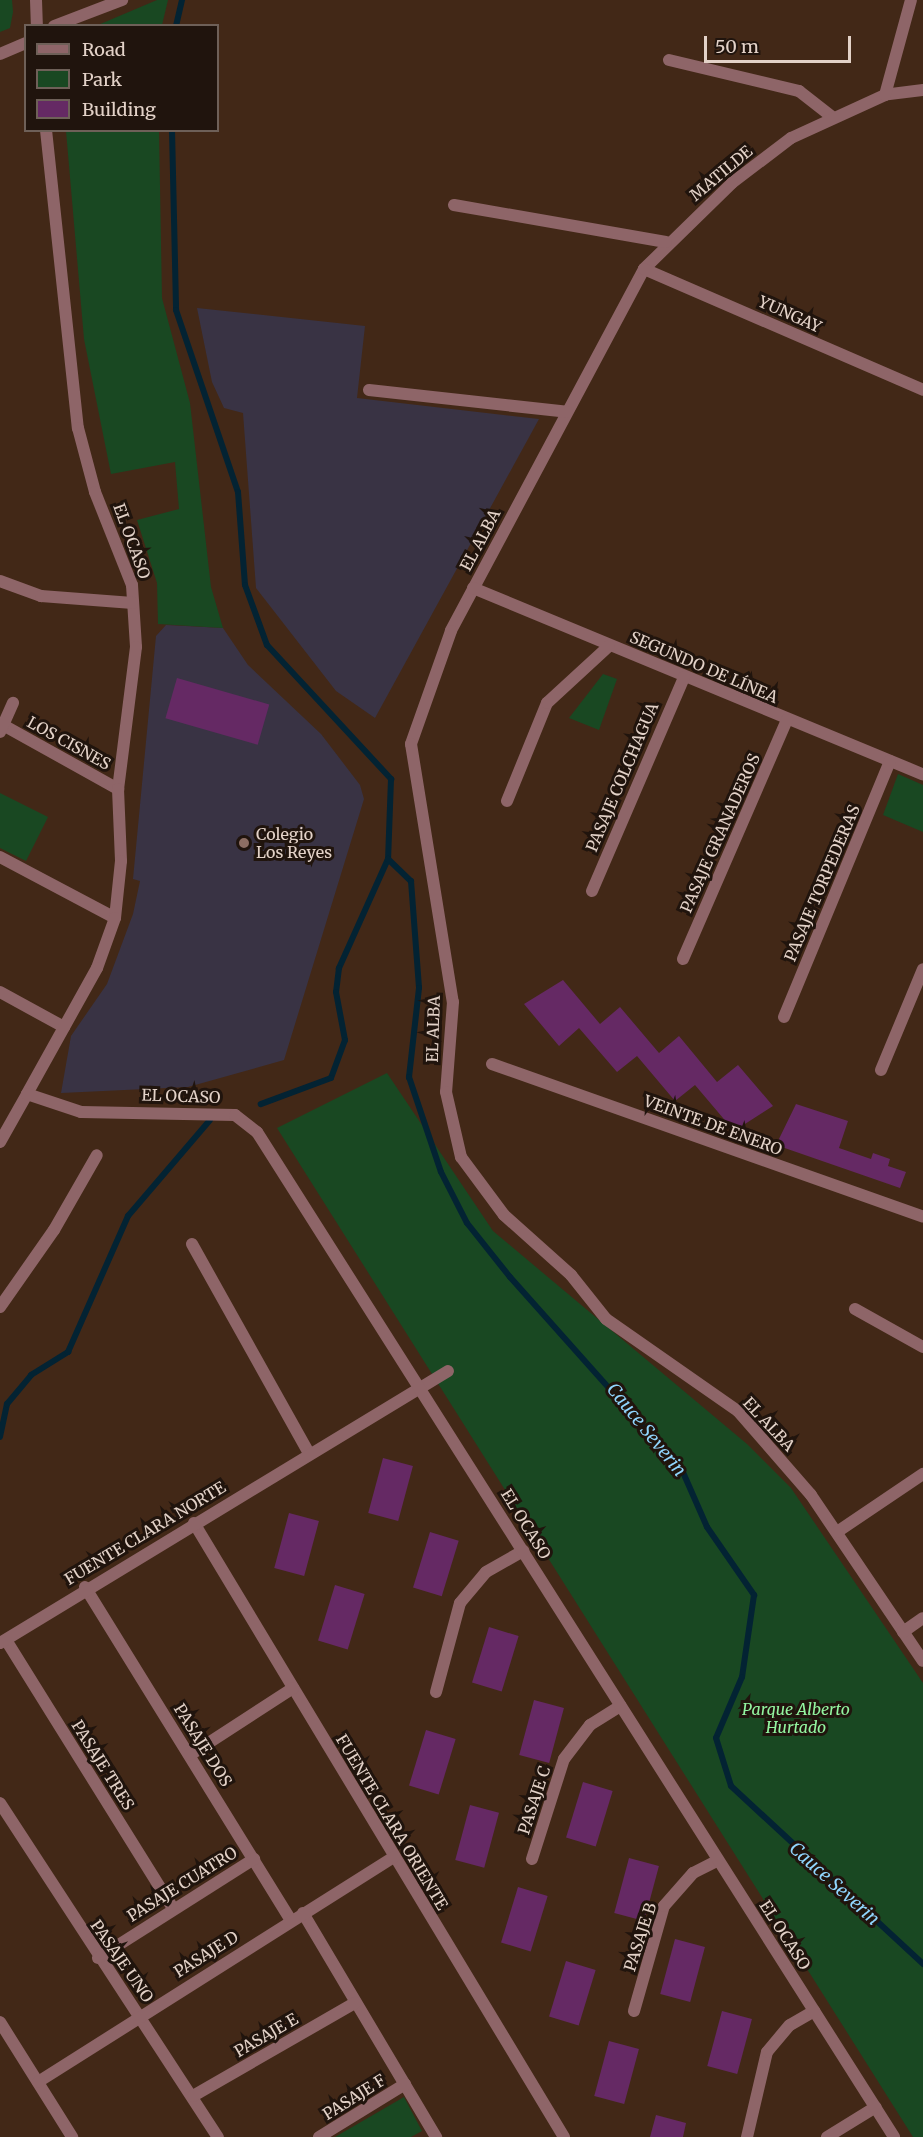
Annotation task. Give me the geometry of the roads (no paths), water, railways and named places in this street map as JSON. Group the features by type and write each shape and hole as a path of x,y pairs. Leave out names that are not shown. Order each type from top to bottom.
{"street":[{"path":"36,0 37,24"},
{"path":"59,24 122,0"},
{"path":"885,95 911,0"},
{"path":"0,54 24,44"},
{"path":"669,60 799,91 831,116"},
{"name":"MATILDE","path":"644,269 666,243 749,170 831,116 885,95 923,90"},
{"name":"EL OCASO","path":"0,1142 97,968 115,918 121,861 118,789 136,647 133,603 126,563 95,492 78,428 46,132"},
{"path":"454,205 666,243"},
{"name":"YUNGAY","path":"644,269 923,390"},
{"name":"EL ALBA","path":"644,269 473,588 434,673 411,744 453,1002 446,1092 461,1157 504,1215 571,1275 606,1319 738,1411 837,1532 923,1661"},
{"path":"369,390 567,412"},
{"path":"0,581 41,596 133,603"},
{"name":"SEGUNDO DE LÍNEA","path":"473,588 787,720 923,774"},
{"path":"507,801 547,703 609,646"},
{"name":"PASAJE COLCHAGUA","path":"592,891 684,677"},
{"path":"2,729 14,703"},
{"name":"PASAJE GRANADEROS","path":"683,959 787,720"},
{"name":"LOS CISNES","path":"2,729 118,789"},
{"name":"PASAJE TORPEDERAS","path":"784,1017 890,761"},
{"path":"0,857 115,918"},
{"path":"881,1070 923,969"},
{"path":"0,992 64,1027"},
{"name":"VEINTE DE ENERO","path":"492,1064 923,1216"},
{"name":"EL OCASO","path":"27,1094 81,1112 235,1115 269,1149 894,2137"},
{"path":"0,1308 54,1230 97,1155"},
{"path":"192,1244 309,1453"},
{"path":"855,1309 923,1347"},
{"name":"FUENTE CLARA NORTE","path":"3,1641 85,1587 419,1386 448,1371"},
{"path":"837,1532 923,1474"},
{"name":"FUENTE CLARA ORIENTE","path":"194,1523 564,2137"},
{"path":"436,1692 460,1603 486,1572 523,1551"},
{"name":"PASAJE DOS","path":"85,1587 291,1920"},
{"path":"903,1632 923,1618"},
{"name":"PASAJE TRES","path":"3,1641 173,1908"},
{"path":"190,1755 292,1688"},
{"name":"PASAJE C","path":"532,1858 564,1759 590,1725 621,1706"},
{"name":"PASAJE UNO","path":"0,1803 98,1958 141,2016 218,2137"},
{"name":"PASAJE D","path":"38,2082 394,1857"},
{"name":"PASAJE CUATRO","path":"98,1958 173,1908 254,1859"},
{"name":"PASAJE B","path":"634,2011 664,1906 693,1873 718,1860"},
{"path":"303,1913 405,2084 432,2136"},
{"name":"PASAJE E","path":"193,2096 355,2003"},
{"path":"747,2137 767,2052 789,2025 814,2011"},
{"path":"0,2022 72,2137"},
{"name":"PASAJE F","path":"319,2137 405,2084"},
{"path":"827,2137 876,2108"}],"waterway":[{"path":"176,24 182,0"},
{"path":"172,132 176,310 238,492 245,585 267,645 391,779 388,859 339,968 336,992 345,1040 331,1078 261,1104"},
{"name":"Cauce Severin","path":"388,859 411,881 419,988 409,1077 441,1172 467,1223 510,1277 682,1470 707,1527 754,1595 742,1677 716,1738 731,1786 923,1964"},
{"path":"0,1437 7,1404 31,1375 68,1352 128,1216 210,1120"}],"place":[{"name":"Colegio Los Reyes","path":"244,843"}],"park label":[{"name":"Parque Alberto Hurtado","path":"796,1718"}]}
